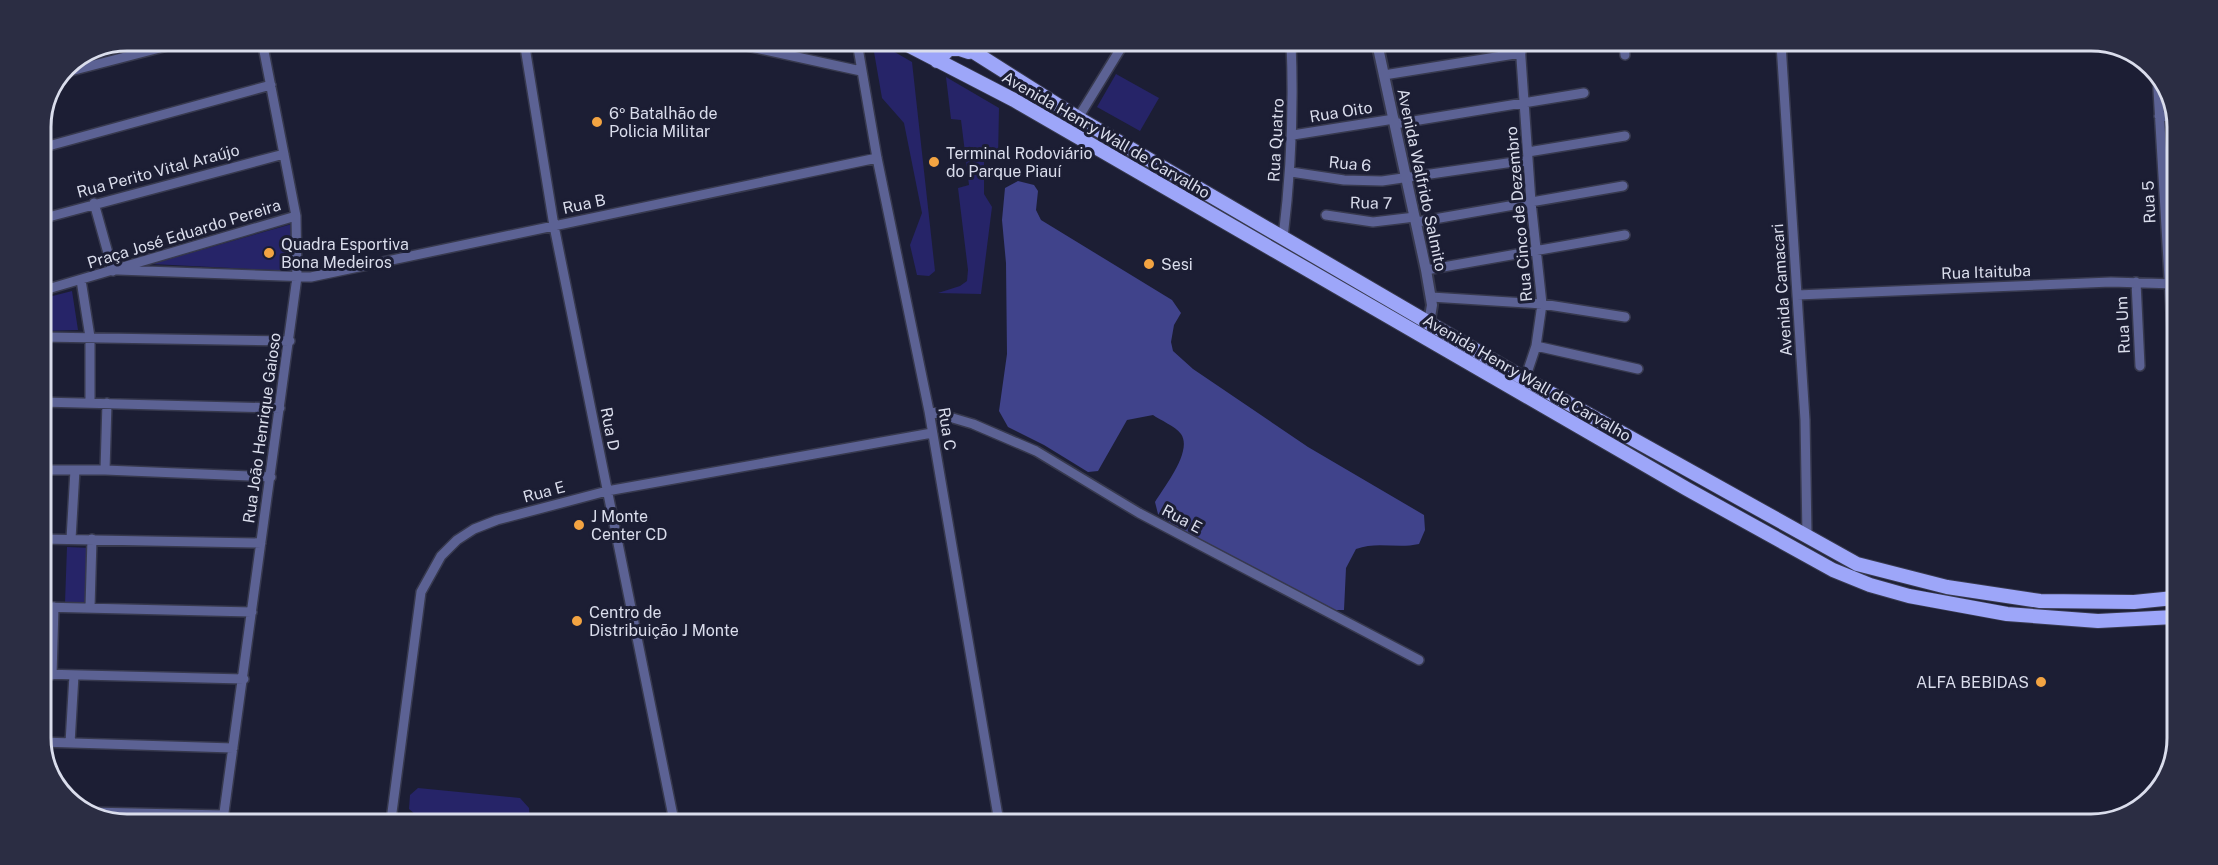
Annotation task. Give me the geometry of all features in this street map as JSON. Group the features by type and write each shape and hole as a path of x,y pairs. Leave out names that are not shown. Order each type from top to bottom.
{"main road":[{"name":"Avenida Henry Wall de Carvalho","path":"919,51 1014,100 1803,556 1833,570 1886,590 2007,614 2098,621 2167,617"},
{"path":"938,61 950,51"},
{"path":"962,51 987,60"},
{"name":"Avenida Henry Wall de Carvalho","path":"972,51 1078,118 1525,379 1682,469 1738,496 1811,537 1849,561 1910,579 2046,602 2104,603 2167,598"},
{"path":"1243,232 1251,219"},
{"path":"1417,334 1429,322"},
{"path":"1497,380 1507,368"},
{"path":"1730,513 1731,504 1738,496"},
{"path":"1803,556 1812,549 1811,537"},
{"path":"2007,614 2009,597"}],"street":[{"path":"78,69 148,51"},
{"name":"Rua João Henrique Gaioso","path":"224,814 297,277 296,216 264,51"},
{"name":"Rua D","path":"526,51 554,226 673,814"},
{"path":"769,51 861,71"},
{"name":"Rua C","path":"858,51 877,158 929,411 998,814"},
{"path":"1078,118 1119,51"},
{"name":"Rua Quatro","path":"1283,238 1293,135 1291,51"},
{"name":"Avenida Walfrido Salmito","path":"1379,51 1426,270 1432,310 1429,322"},
{"path":"1384,75 1505,51"},
{"name":"Rua Cinco de Dezembro","path":"1520,51 1531,202 1542,304 1536,346 1525,379"},
{"path":"1625,51 1625,55"},
{"name":"Avenida Camacari","path":"1781,51 1811,537"},
{"path":"51,145 271,86"},
{"name":"Rua 5","path":"2158,91 2167,212"},
{"name":"Rua Oito","path":"1293,135 1584,93"},
{"path":"2159,116 2166,116"},
{"name":"Rua 6","path":"1291,172 1359,181 1406,177 1528,156 1625,136"},
{"name":"Rua Perito Vital Araújo","path":"51,216 284,154"},
{"name":"Rua B","path":"116,270 297,277 333,274 877,158"},
{"name":"Rua 7","path":"1326,215 1373,222 1416,219 1623,186"},
{"path":"94,203 116,270"},
{"name":"Praça José Eduardo Pereira","path":"51,288 296,216"},
{"path":"1426,270 1625,235"},
{"name":"Praça José Eduardo Pereira","path":"81,280 90,337 90,403"},
{"name":"Rua Itaituba","path":"1797,296 2136,282 2167,284"},
{"name":"Rua Um","path":"2136,282 2140,366"},
{"path":"1431,297 1542,304 1625,317"},
{"path":"51,337 290,341"},
{"path":"1536,346 1638,369"},
{"path":"51,402 280,408"},
{"path":"105,470 107,403"},
{"name":"Rua E","path":"929,411 973,424 1036,451 1139,513 1419,660"},
{"name":"Rua E","path":"392,814 421,592 441,556 474,529 607,491 932,433"},
{"path":"51,470 271,477"},
{"path":"72,539 75,470"},
{"path":"51,539 261,543"},
{"path":"90,607 92,540"},
{"path":"244,679 52,675 54,607 252,612"},
{"path":"70,743 74,675"},
{"path":"51,742 233,748"},
{"path":"112,813 143,814"}],"shaded area":[{"path":"893,51 912,62 935,271 929,276 917,275 910,245 922,213 904,123 882,98 874,52"},
{"path":"1116,74 1159,98 1140,131 1097,107"},
{"path":"946,77 999,108 998,158 984,160 984,194 992,207 981,294 938,293 960,286 967,281 968,270 958,188 969,185 961,120 951,119"},
{"path":"1018,181 1034,185 1038,191 1036,210 1041,220 1172,300 1181,313 1174,325 1171,342 1173,351 1193,369 1308,447 1424,515 1425,530 1419,544 1356,549 1346,568 1344,610 1335,610 1175,526 1158,514 1155,502 1176,469 1184,441 1178,431 1153,415 1127,420 1098,471 1088,472 1044,445 1008,427 999,411 1007,354 1006,263 1002,220 1005,188"},
{"path":"292,224 294,271 152,264"},
{"path":"72,291 78,330 51,331 51,296"},
{"path":"67,547 90,548 89,604 65,603"},
{"path":"418,788 520,798 529,808 529,814 415,814 409,809 410,795"}],"place":[{"name":"6º Batalhão de Policia Militar","path":"597,122"},
{"name":"Terminal Rodoviário do Parque Piauí","path":"934,162"},
{"name":"Quadra Esportiva Bona Medeiros","path":"269,253"},
{"name":"Sesi","path":"1149,264"},
{"name":"J Monte Center CD","path":"579,525"},
{"name":"Centro de Distribuição J Monte","path":"577,621"},
{"name":"ALFA BEBIDAS","path":"2041,682"}]}
